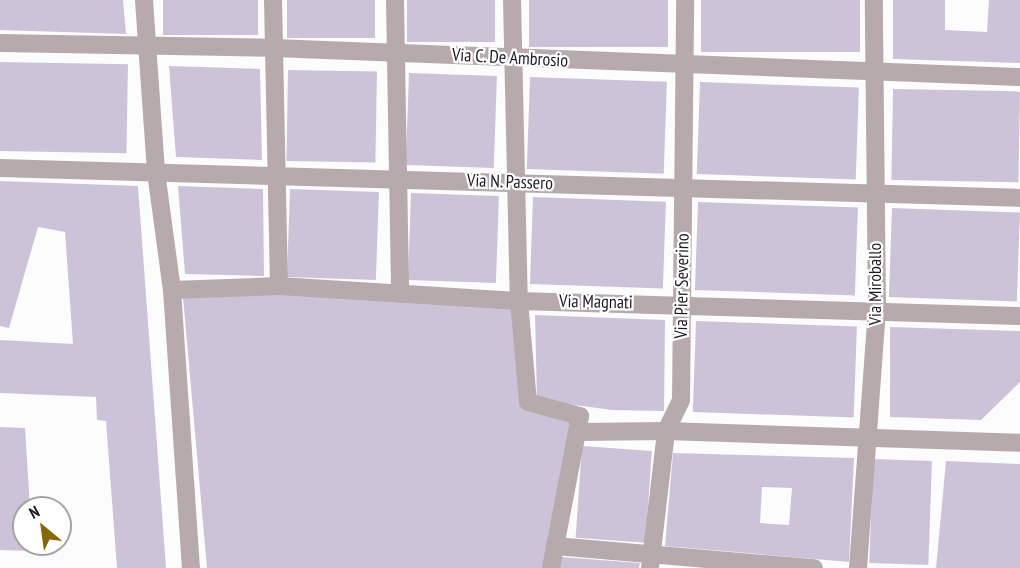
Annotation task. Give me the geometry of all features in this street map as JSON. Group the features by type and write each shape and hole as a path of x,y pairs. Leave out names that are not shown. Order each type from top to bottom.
{"street":[{"path":"144,0 156,172 172,290 191,568"},
{"path":"273,0 279,286"},
{"path":"395,0 400,294"},
{"path":"512,0 519,301 528,402 580,416 551,568"},
{"name":"Via Pier Severino","path":"651,561 666,431 681,400 680,304 684,188 685,0"},
{"name":"Via Miroballo","path":"858,568 877,310 874,194 874,0"},
{"name":"Via C. De Ambrosio","path":"0,43 396,52 514,59 1020,77"},
{"name":"Via N. Passero","path":"0,168 276,178 398,178 1020,198"},
{"name":"Via Magnati","path":"172,290 279,286 519,301 680,304 1020,316"},
{"path":"578,432 666,431 867,436 1020,443"},
{"path":"555,546 651,561 814,568"}],"building":[{"path":"0,0 123,0 126,34 0,30"},
{"path":"163,0 258,0 258,35 163,35"},
{"path":"287,0 375,0 375,38 287,38"},
{"path":"407,0 495,0 495,42 407,42"},
{"path":"529,0 668,0 668,47 529,47"},
{"path":"701,0 860,0 860,52 701,52"},
{"path":"893,0 945,0 945,30 987,32 989,0 1020,0 1020,63 893,59"},
{"path":"0,62 128,64 126,153 0,151"},
{"path":"169,66 260,69 262,160 176,157"},
{"path":"288,70 377,72 375,163 286,161"},
{"path":"409,73 497,76 494,168 406,165"},
{"path":"530,77 667,82 664,174 527,169"},
{"path":"700,82 859,88 856,179 697,174"},
{"path":"893,89 1020,91 1018,182 891,180"},
{"path":"0,181 138,186 166,568 117,568 106,421 97,420 96,397 0,393 0,340 73,344 65,232 38,227 9,328 0,326"},
{"path":"178,186 263,189 264,276 185,274"},
{"path":"290,189 379,192 376,280 287,277"},
{"path":"411,193 499,196 496,283 408,280"},
{"path":"533,197 666,202 663,289 530,284"},
{"path":"698,202 858,208 855,296 695,290"},
{"path":"892,208 1020,212 1017,301 889,297"},
{"path":"277,294 511,307 520,401 573,416 543,568 207,568 183,297"},
{"path":"535,315 665,320 664,411 612,410 537,400"},
{"path":"696,321 857,327 854,418 693,412"},
{"path":"890,327 1020,331 1020,382 981,420 890,417"},
{"path":"0,427 25,428 29,496 12,496 12,550 0,550"},
{"path":"582,446 652,451 645,543 576,538"},
{"path":"673,453 854,458 849,562 665,546","holes":["762,487 792,488 789,525 760,523"]},
{"path":"873,459 932,461 928,565 869,563"},
{"path":"946,461 1020,464 1020,568 936,568"},
{"path":"561,557 640,563 639,568 559,568"}]}
